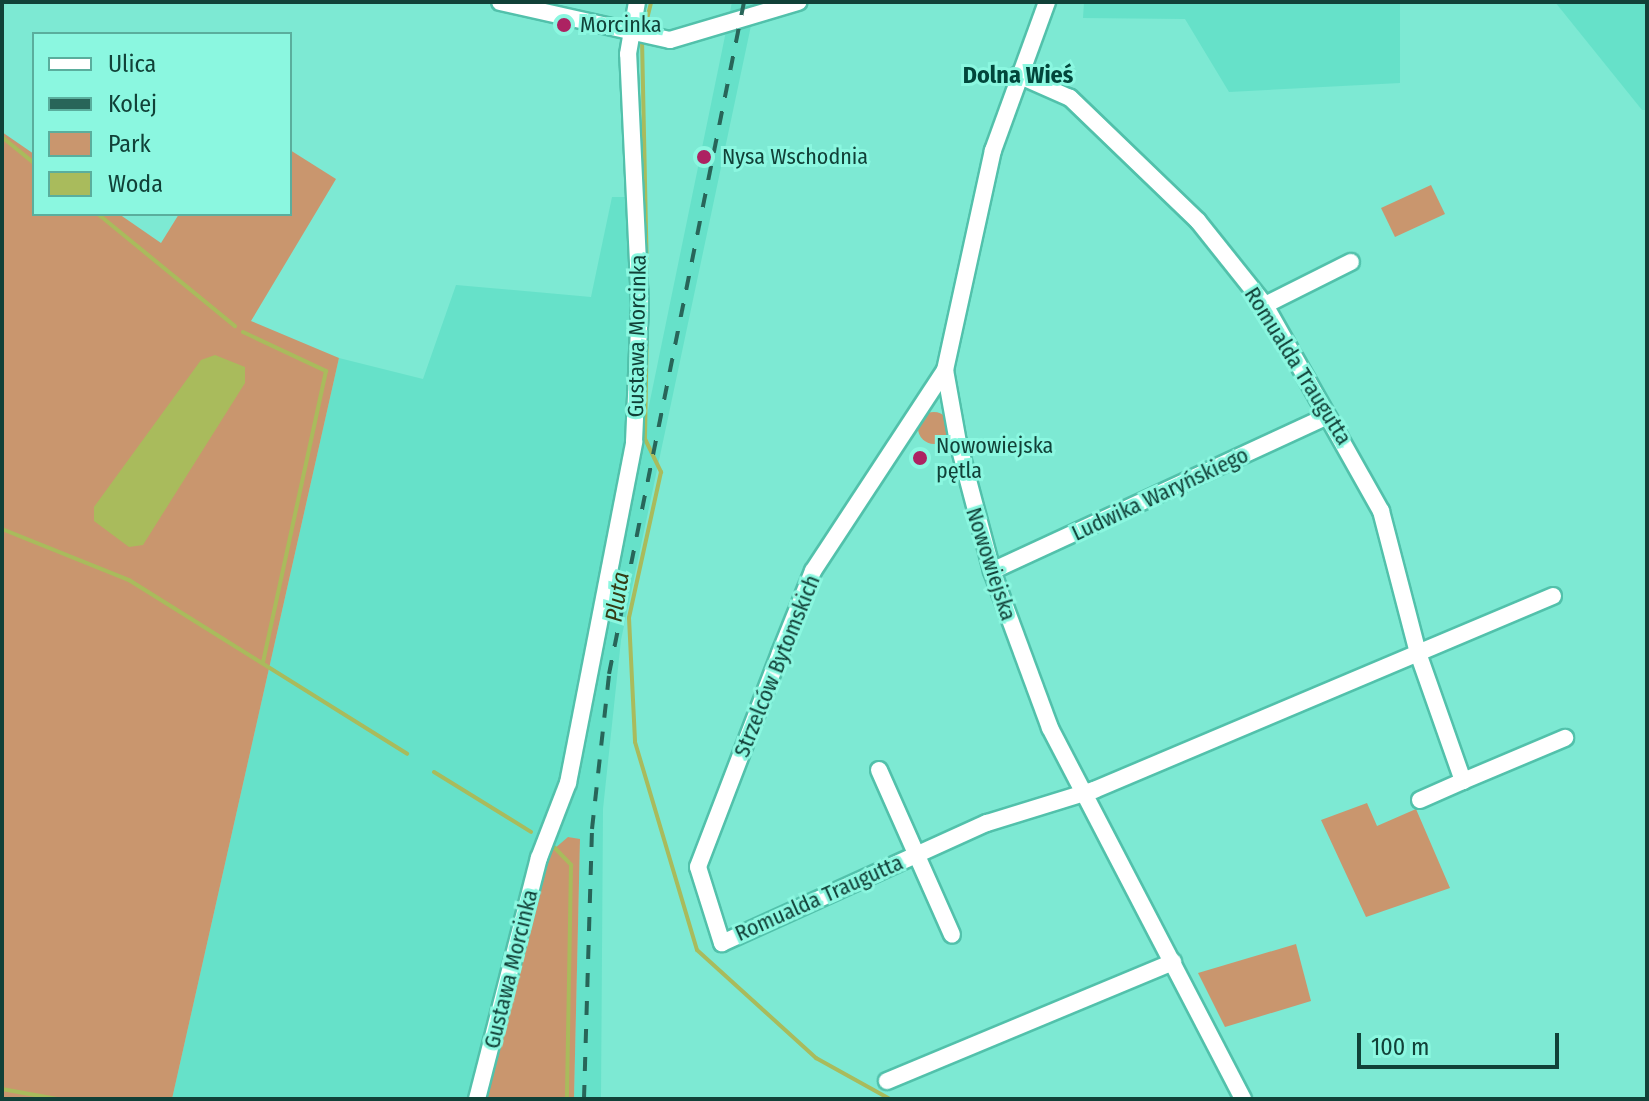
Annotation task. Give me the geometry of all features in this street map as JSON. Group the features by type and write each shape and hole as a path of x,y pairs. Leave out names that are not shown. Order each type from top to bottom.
{"street":[{"path":"500,2 639,36 692,38 798,2"},
{"name":"Gustawa Morcinka","path":"477,1099 539,858 568,783 634,442 640,305 637,2"},
{"name":"Nowowiejska","path":"1047,2 1018,75 982,189 945,370 969,496 992,571 1082,792 1243,1099"},
{"name":"Romualda Traugutta","path":"1018,75 1070,98 1198,221 1265,305 1381,511 1418,653 1463,781"},
{"path":"1265,305 1351,262"},
{"name":"Strzelców Bytomskich","path":"722,943 698,867 780,653 813,571 945,370"},
{"name":"Ludwika Waryńskiego","path":"992,571 1327,416"},
{"name":"Romualda Traugutta","path":"722,943 917,854 1082,792 1553,596"},
{"path":"1420,800 1565,738"},
{"name":"Romualda Traugutta","path":"879,770 952,935"},
{"path":"887,1081 1173,962"}],"shaded area":[{"path":"732,2 756,2 621,640 603,809 601,1099 574,1099 580,840 568,837 484,1099 172,1099 339,358 423,379 456,285 591,297 612,197 628,197 638,459"},
{"path":"1084,2 1400,2 1400,83 1229,92 1185,19 1083,18"},
{"path":"1555,2 1647,2 1647,110 1642,110"}],"green space":[{"path":"2,132 32,153 32,216 122,216 161,243 178,216 292,216 292,151 336,179 251,321 339,358 172,1099 2,1099"},
{"path":"1431,185 1445,214 1395,237 1381,208"},
{"path":"934,412 945,417 950,428 945,439 934,444 923,439 918,428 923,417"},
{"path":"1367,803 1377,826 1416,809 1450,888 1366,917 1321,820"},
{"path":"568,837 580,839 574,1099 484,1099 547,855"},
{"path":"1296,944 1311,1001 1225,1027 1198,973"}],"water":[{"path":"215,355 245,367 245,383 143,545 129,547 94,521 94,507 201,360"}],"waterway":[{"name":"Pluta","path":"644,31 651,2"},
{"name":"Pluta","path":"642,39 647,278"},
{"path":"2,137 32,161"},
{"path":"100,216 235,326"},
{"name":"Pluta","path":"647,323 645,439 661,472 629,618 635,742 697,950 816,1058 890,1099"},
{"path":"243,332 326,371 263,662"},
{"path":"2,529 129,580 407,754"},
{"path":"434,772 531,832"},
{"path":"552,845 571,865 567,1099"},
{"path":"2,1089 57,1099"}],"railway":[{"path":"584,1099 592,829 609,674 744,2"}],"place":[{"name":"Morcinka","path":"564,25"},
{"name":"Nysa Wschodnia","path":"704,157"},
{"name":"Nowowiejska pętla","path":"920,458"}],"district":[{"name":"Dolna Wieś","path":"1018,76"}]}
